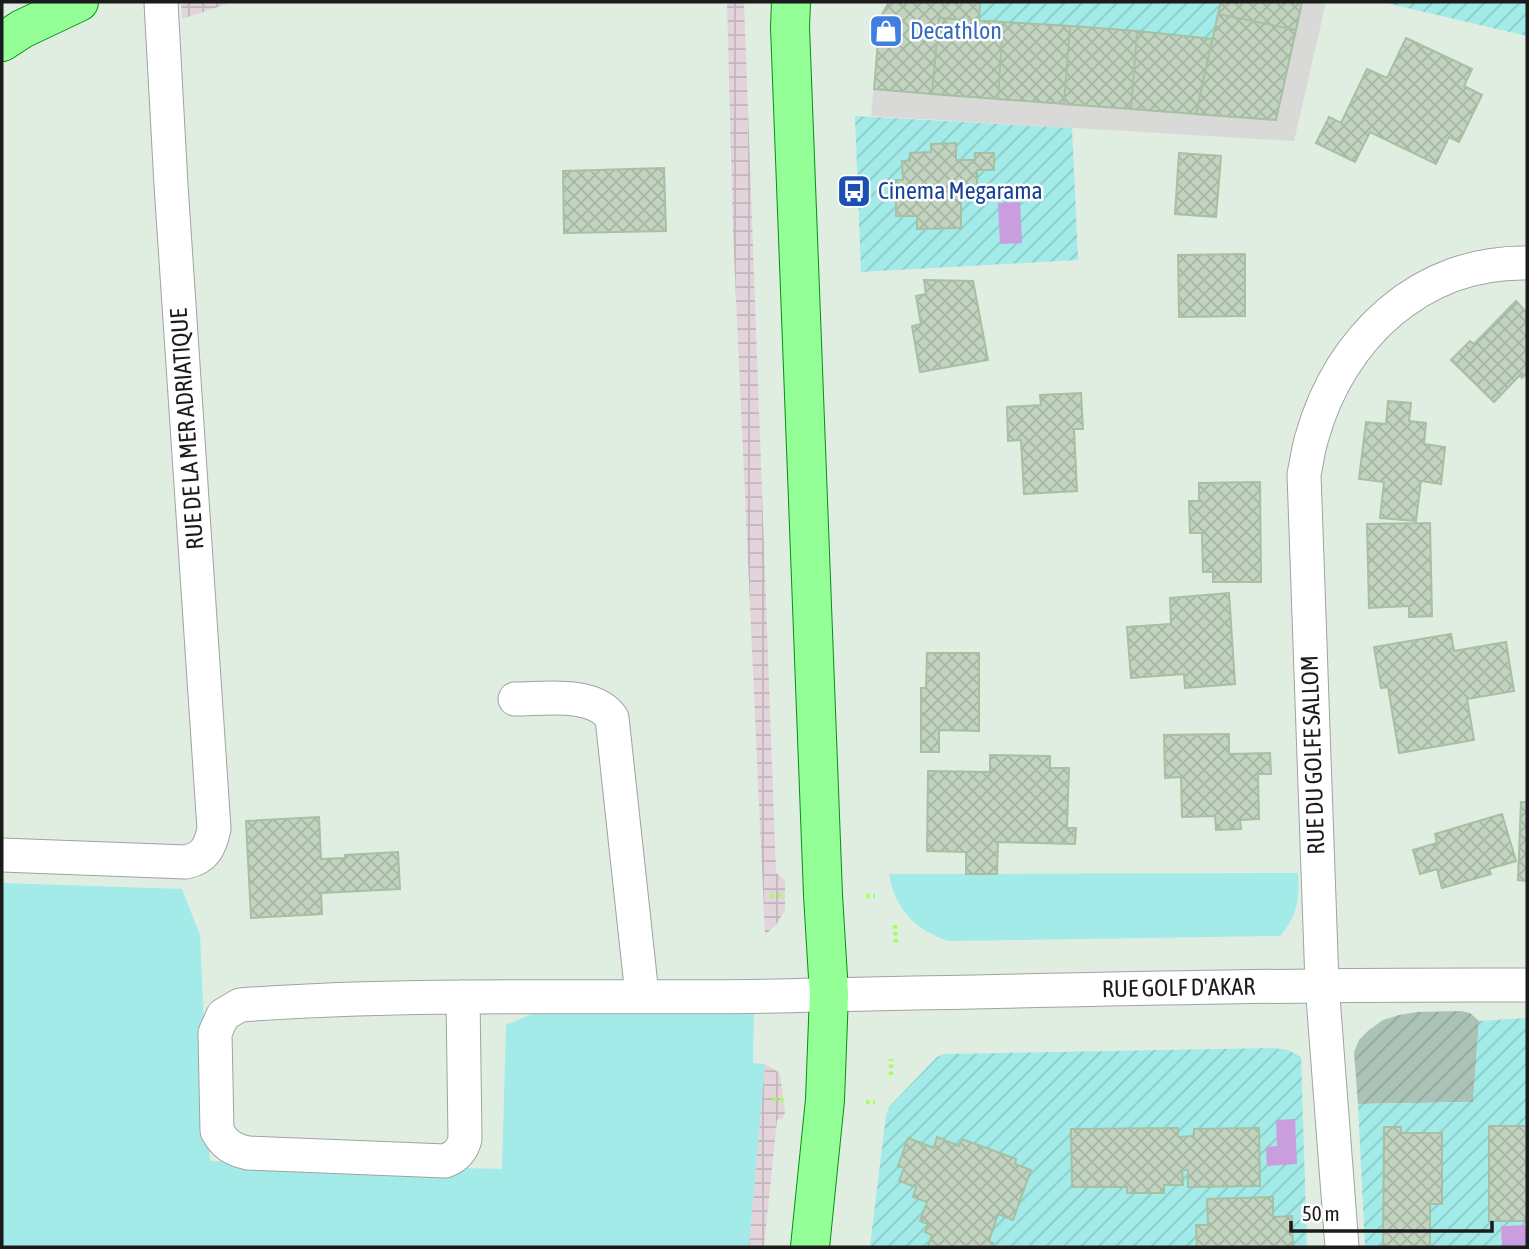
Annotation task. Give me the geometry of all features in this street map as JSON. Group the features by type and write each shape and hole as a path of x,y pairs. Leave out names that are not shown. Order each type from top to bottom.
{"main road":[{"path":"2,42 22,29 79,2"},
{"path":"791,2 823,895 829,994 825,1100 810,1247"}],"street":[{"name":"RUE DE LA MER ADRIATIQUE","path":"2,855 178,863 193,861 204,854 209,846 214,822 170,185 161,2"},
{"name":"RUE DU GOLFE SALLOM","path":"1342,1247 1322,984 1304,474 1312,437 1339,374 1391,309 1436,280 1464,270 1492,264 1527,263"},
{"path":"515,699 587,700 603,707 614,724 642,995"},
{"name":"RUE GOLF D'AKAR","path":"463,997 465,1139 459,1154 452,1158 445,1161 248,1153 237,1150 221,1138 217,1131 215,1033 218,1023 231,1009 240,1005 463,997 829,994 1322,984 1527,985"}],"path":[{"path":"771,896 785,895"},
{"path":"866,896 875,896"},
{"path":"895,925 896,944"},
{"path":"891,1059 891,1075"},
{"path":"772,1099 784,1100"},
{"path":"866,1102 876,1102"}],"shaded area":[{"path":"181,2 233,2 182,19"},
{"path":"727,2 744,2 776,873 785,880 785,910 776,925 765,935 733,232"},
{"path":"889,2 1326,2 1294,141 871,116 880,18"},
{"path":"980,2 1221,2 1212,39 979,21"},
{"path":"1382,2 1527,2 1527,36"},
{"path":"855,116 1072,128 1078,260 861,272","holes":["932,144 955,144 956,160 975,160 977,191 961,191 960,228 917,229 917,216 896,216 896,181 903,180 902,161 910,161 910,153 931,152"]},
{"path":"1020,202 1022,243 1000,244 998,203"},
{"path":"1298,873 1296,907 1280,936 949,941 917,925 909,917 896,898 889,874"},
{"path":"2,883 182,889 200,935 210,1161 502,1169 506,1025 565,1000 754,1010 753,1063 765,1064 749,1247 2,1247"},
{"path":"1461,1011 1470,1013 1479,1021 1473,1102 1358,1104 1354,1052 1359,1040 1369,1030 1383,1020 1399,1015"},
{"path":"1527,1018 1527,1126 1489,1126 1489,1220 1527,1221 1527,1225 1501,1226 1502,1247 1430,1247 1430,1204 1442,1204 1442,1133 1401,1133 1400,1127 1385,1127 1383,1247 1365,1247 1358,1104 1473,1102 1479,1021"},
{"path":"1273,1048 1288,1050 1301,1057 1307,1247 1293,1247 1292,1217 1273,1217 1273,1198 1208,1225 1196,1225 1197,1247 992,1247 993,1243 989,1241 998,1214 1013,1219 1031,1170 1015,1164 1016,1159 962,1140 959,1146 937,1138 934,1148 908,1138 900,1181 916,1187 913,1197 927,1202 920,1221 928,1224 932,1235 928,1247 870,1247 889,1107 937,1057 944,1054","holes":["1177,1128 1178,1137 1194,1136 1195,1129 1259,1128 1260,1186 1182,1170 1182,1185 1164,1185 1164,1193 1128,1193 1127,1187 1072,1187 1071,1129"]},
{"path":"765,1064 780,1073 785,1112 783,1118 777,1120 764,1247 749,1247"},
{"path":"1295,1119 1297,1164 1267,1166 1266,1147 1277,1146 1276,1120"},
{"path":"1527,1225 1527,1247 1502,1247 1501,1226"}],"building":[{"path":"889,2 980,2 979,21 939,18 932,94 874,89 880,18"},
{"path":"1221,2 1302,2 1296,30 1218,14"},
{"path":"1218,14 1296,30 1276,120 1196,114"},
{"path":"939,18 1003,22 998,99 932,94"},
{"path":"1003,22 1070,26 1064,104 998,99"},
{"path":"1070,26 1137,31 1131,109 1064,104"},
{"path":"1137,31 1212,39 1196,114 1131,109"},
{"path":"1406,38 1472,69 1464,86 1482,95 1459,142 1449,137 1436,164 1370,132 1355,162 1316,143 1329,117 1341,123 1367,69 1387,78"},
{"path":"956,143 956,160 975,160 975,153 994,153 994,170 977,170 977,191 961,191 961,228 917,229 917,216 896,216 896,180 903,180 902,161 910,161 910,153 931,152 931,144"},
{"path":"1179,153 1221,156 1216,217 1175,214"},
{"path":"664,168 666,231 564,233 563,171"},
{"path":"1245,254 1245,316 1179,317 1178,255"},
{"path":"924,280 973,281 988,360 920,372 912,326 921,324 916,296 926,294"},
{"path":"1516,301 1527,313 1527,373 1522,378 1520,375 1494,402 1451,360 1470,341 1474,344"},
{"path":"1081,393 1083,429 1074,429 1077,491 1024,494 1021,440 1008,441 1007,407 1041,405 1040,395"},
{"path":"1388,401 1411,403 1409,421 1426,423 1424,444 1445,447 1441,484 1421,481 1416,521 1380,518 1384,482 1359,479 1366,422 1386,424"},
{"path":"1260,482 1261,582 1213,582 1213,572 1203,572 1202,533 1190,533 1189,501 1199,501 1199,483"},
{"path":"1430,523 1432,616 1409,617 1409,606 1369,608 1367,524"},
{"path":"1229,593 1235,684 1185,688 1184,674 1131,678 1127,627 1171,624 1170,598"},
{"path":"1451,634 1454,651 1506,642 1514,691 1467,699 1474,740 1399,753 1388,687 1381,688 1374,647"},
{"path":"927,653 979,653 979,731 939,730 939,752 921,752 921,688 926,688"},
{"path":"1229,734 1229,754 1270,753 1271,774 1258,774 1259,819 1240,820 1241,829 1216,830 1215,816 1182,817 1181,777 1165,778 1164,735"},
{"path":"990,755 1050,756 1050,768 1069,768 1067,828 1076,828 1075,844 998,842 997,874 966,874 966,852 927,851 928,771 990,772"},
{"path":"1521,802 1527,802 1527,881 1518,880"},
{"path":"1502,814 1516,861 1489,869 1491,874 1442,888 1437,869 1420,874 1413,850 1437,843 1435,834"},
{"path":"319,817 321,859 398,852 400,889 321,893 322,914 251,918 246,821"},
{"path":"1489,1126 1527,1126 1527,1221 1489,1221"},
{"path":"1384,1127 1401,1127 1401,1133 1442,1133 1442,1204 1430,1204 1430,1247 1383,1247"},
{"path":"1178,1128 1178,1137 1194,1136 1194,1129 1259,1128 1260,1186 1188,1187 1188,1170 1182,1170 1183,1185 1164,1185 1164,1193 1127,1193 1127,1187 1072,1187 1071,1129"},
{"path":"937,1137 959,1146 962,1139 1016,1159 1015,1164 1031,1170 1013,1220 998,1214 989,1241 993,1243 992,1247 928,1247 932,1235 925,1232 928,1224 920,1221 927,1202 913,1197 916,1187 899,1181 904,1168 898,1166 908,1138 934,1148"},
{"path":"1273,1197 1273,1217 1292,1216 1293,1247 1197,1247 1196,1225 1208,1225 1207,1199"}],"place":[{"name":"Decathlon","path":"886,31"},
{"name":"Cinema Megarama","path":"854,191"}]}
